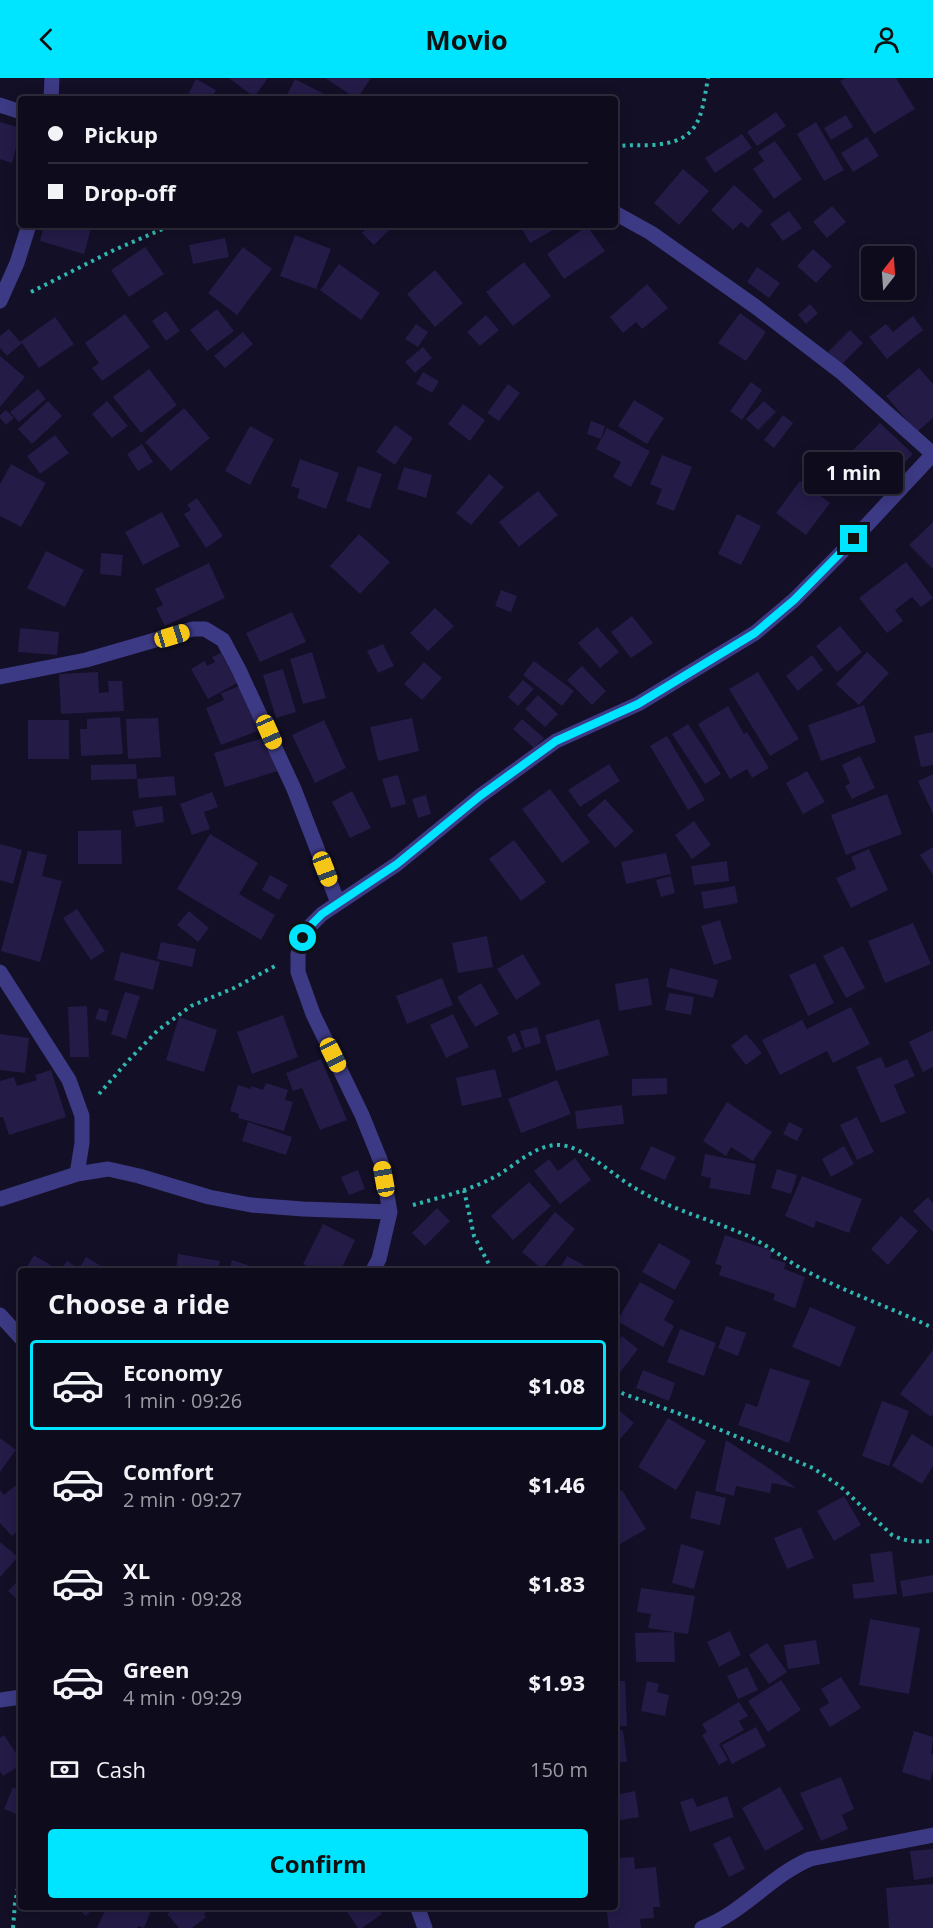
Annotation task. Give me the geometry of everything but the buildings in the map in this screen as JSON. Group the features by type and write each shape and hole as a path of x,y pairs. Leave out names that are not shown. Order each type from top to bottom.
{"street":[{"path":"51,96 52,78"},
{"path":"0,105 18,111"},
{"path":"374,1268 379,1259 390,1212 381,1162 362,1115 313,1014 298,972 298,954 310,926 338,903 397,864 480,796 556,741 638,704 755,633 794,600 838,556 933,454 841,372 756,307 651,233 618,215"},
{"path":"0,301 17,263 28,228"},
{"path":"0,677 86,660 193,629 206,629 223,640 294,789 338,903"},
{"path":"0,972 69,1080 82,1116 82,1143 76,1174"},
{"path":"0,1199 76,1174 108,1169 209,1197 251,1205 390,1212"},
{"path":"0,1315 18,1335"},
{"path":"0,1700 18,1697"},
{"path":"702,1928 738,1909 791,1868 810,1860 933,1835"},
{"path":"418,1910 425,1928"}],"path":[{"path":"618,146 628,144 652,146 674,141 694,131 702,112 708,78"},
{"path":"21,297 114,250 165,228"},
{"path":"82,1116 127,1062 166,1025 191,1006 234,988 298,954"},
{"path":"390,1212 464,1190 498,1176 545,1146 560,1145 588,1156 634,1188 679,1211 748,1236 808,1272 933,1328"},
{"path":"464,1190 474,1236 491,1268"},
{"path":"618,1391 813,1468 840,1486 892,1535 902,1540 933,1541"},
{"path":"13,1928 18,1888"}],"route":[{"path":"303,938 310,926 322,914 397,864 480,796 556,741 638,704 755,633 794,600 854,539"}]}
